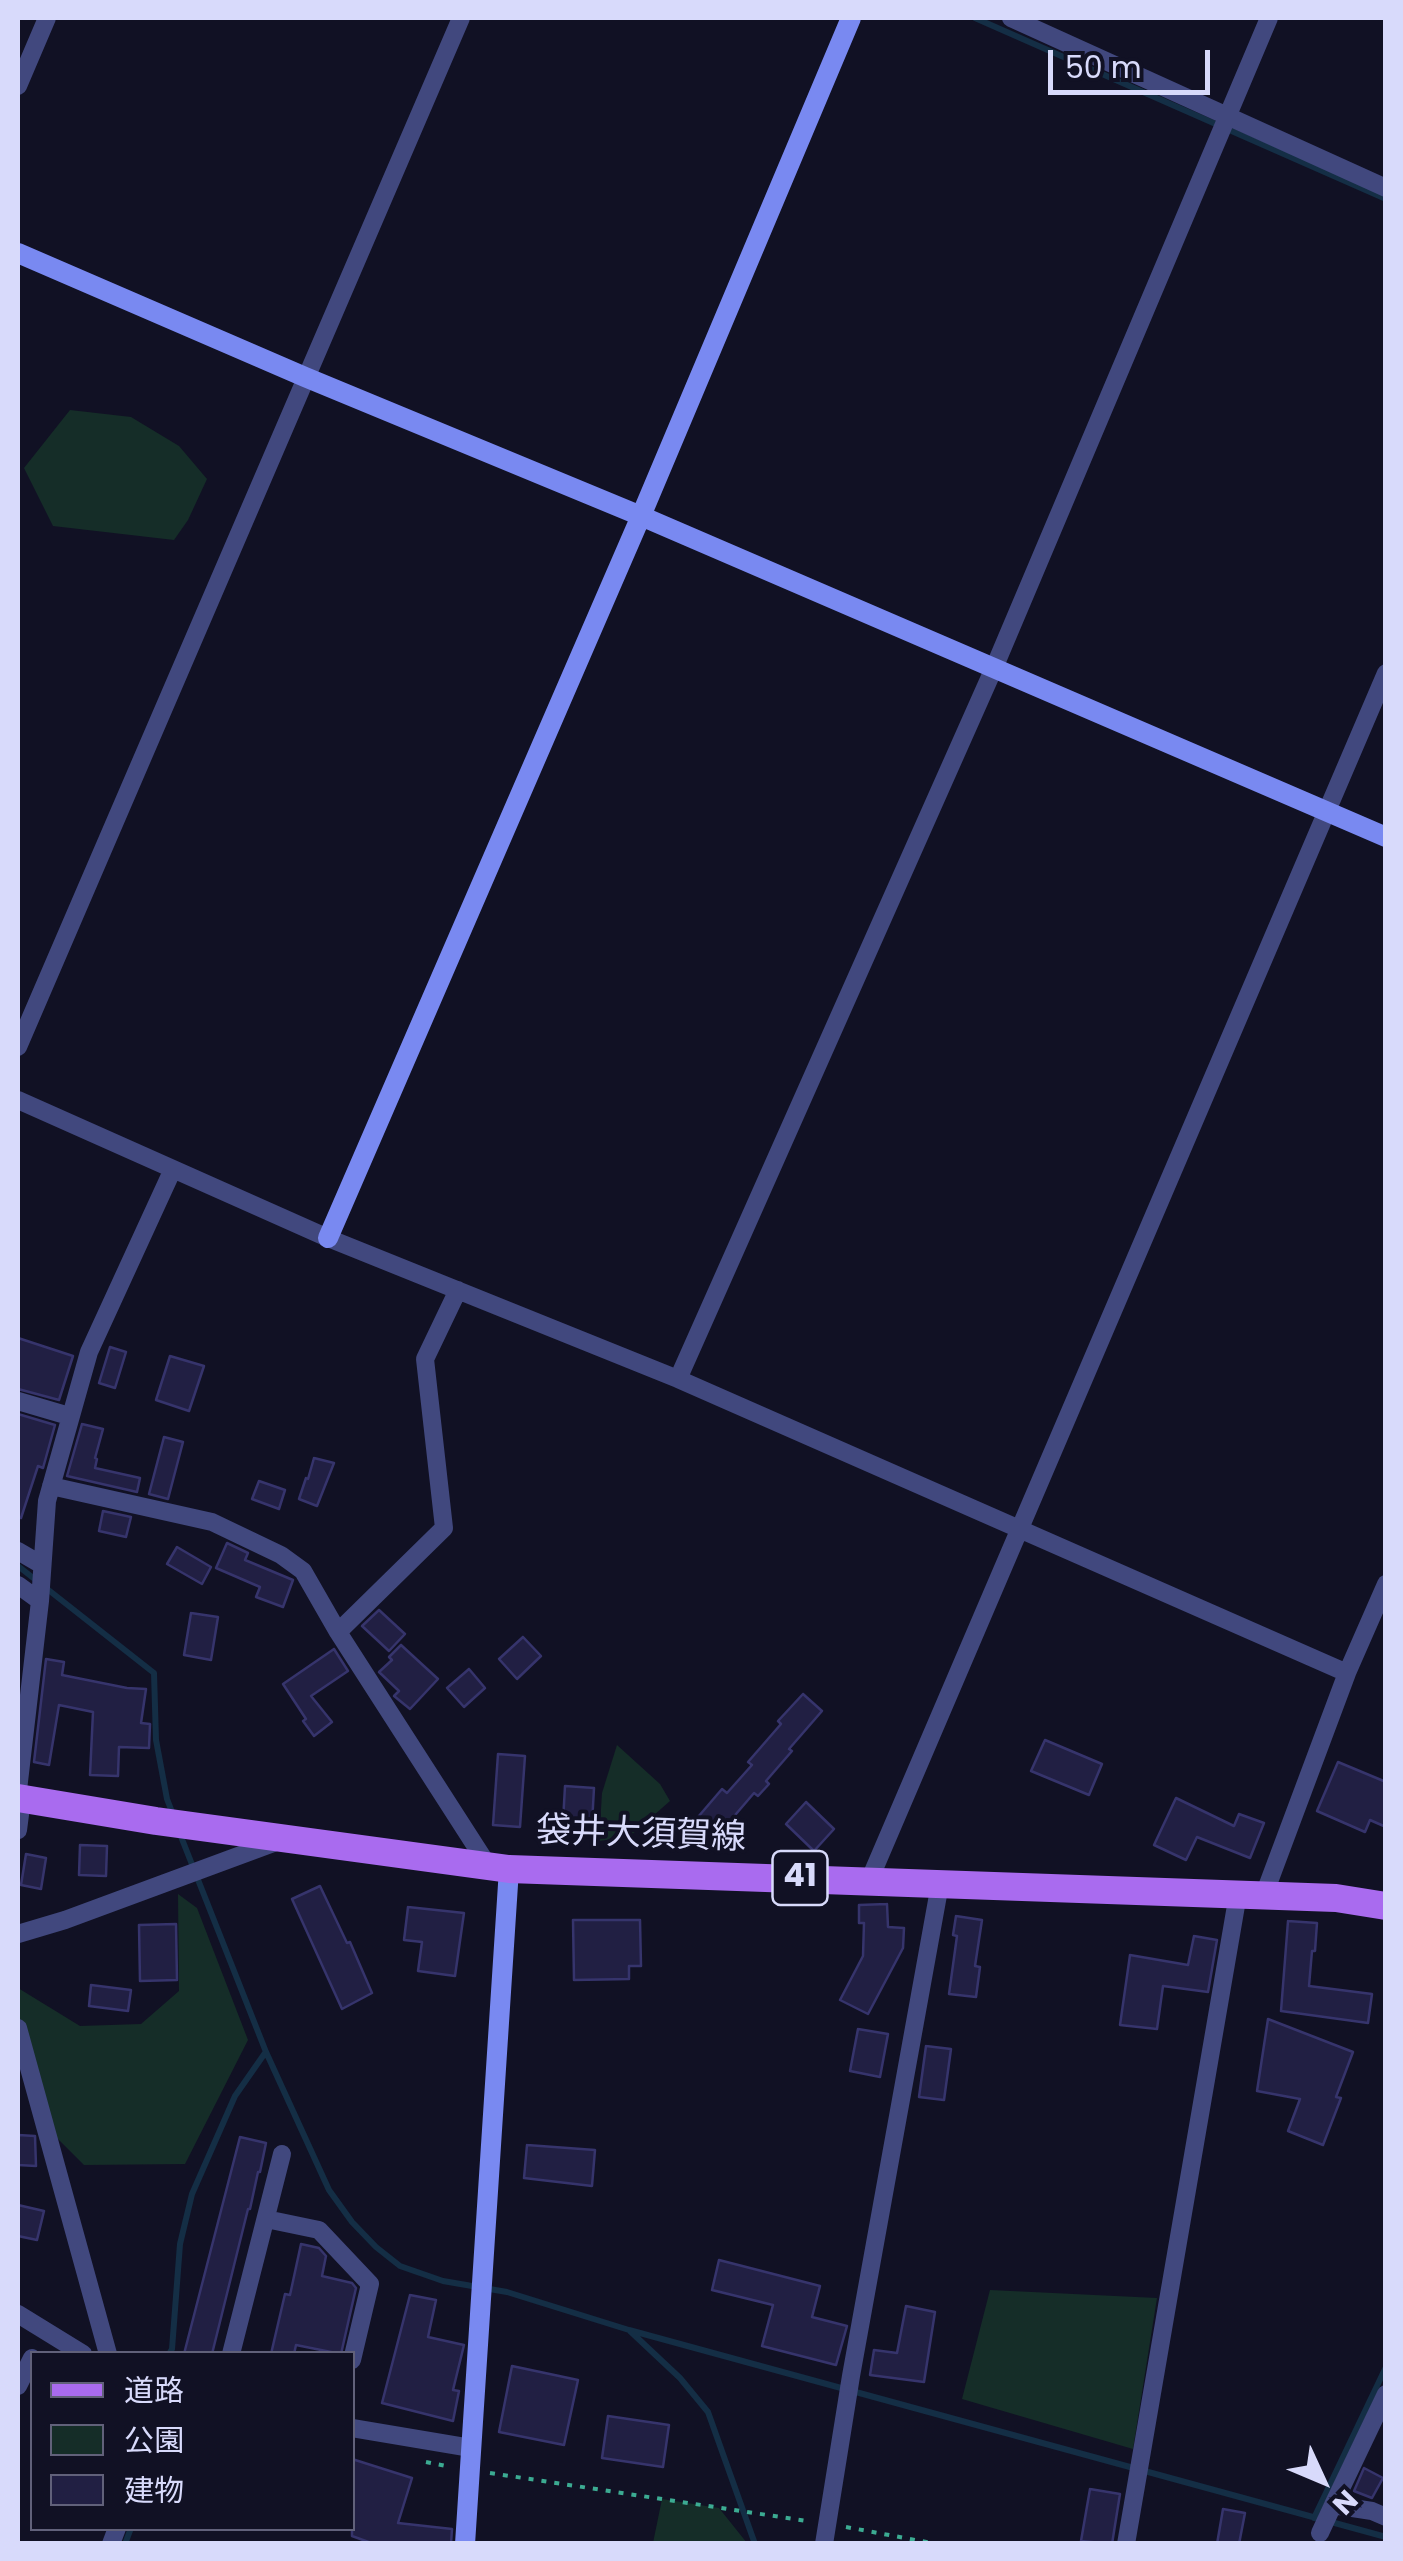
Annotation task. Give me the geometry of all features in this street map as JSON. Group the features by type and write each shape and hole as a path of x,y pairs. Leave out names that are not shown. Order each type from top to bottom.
{"main road":[{"name":"袋井大須賀線","path":"19,1796 156,1821 499,1868 1251,1894 1336,1898 1386,1906"}],"street":[{"path":"18,86 47,18"},
{"path":"18,1047 461,18"},
{"path":"328,1238 641,516 851,18"},
{"path":"1010,18 1386,188"},
{"path":"678,1380 994,668 1268,18"},
{"path":"18,254 641,516 1386,837"},
{"path":"870,1881 1386,673"},
{"path":"18,1100 328,1238 678,1380 1347,1673"},
{"path":"18,1830 47,1501 88,1352 173,1169"},
{"path":"338,1632 444,1528 425,1358 458,1290"},
{"path":"18,1401 69,1416"},
{"path":"51,1486 212,1522 280,1555 303,1571 338,1632 499,1868 465,2544"},
{"path":"18,1551 42,1565"},
{"path":"1126,2544 1251,1894 1386,1584"},
{"path":"18,1585 40,1601"},
{"path":"18,1934 284,1839"},
{"path":"824,2544 940,1884"},
{"path":"18,2028 107,2351"},
{"path":"232,2351 282,2154"},
{"path":"266,2219 319,2230 370,2284 354,2351"},
{"path":"18,2314 78,2351"},
{"path":"37,2351 48,2333"},
{"path":"18,2386 30,2364"},
{"path":"1320,2533 1386,2394"},
{"path":"355,2429 471,2448"},
{"path":"1333,2505 1386,2516"}],"path":[{"path":"469,2470 937,2544"}],"green space":[{"path":"70,410 131,417 179,446 207,479 174,540 53,526 24,468"},
{"path":"617,1745 660,1784 670,1801 629,1837 599,1841 602,1793"},
{"path":"178,1894 197,1908 248,2040 185,2164 84,2165 44,2125 18,2028 18,1988 80,2026 141,2024 179,1991"},
{"path":"990,2290 1157,2298 1133,2449 962,2399"},
{"path":"662,2499 719,2508 747,2543 653,2543"}],"building":[{"path":"18,1338 73,1356 59,1400 18,1389"},
{"path":"110,1347 126,1352 115,1388 99,1383"},
{"path":"170,1356 204,1366 189,1411 156,1400"},
{"path":"18,1414 55,1425 43,1468 38,1466 21,1518 18,1517"},
{"path":"82,1424 103,1429 95,1468 140,1478 137,1492 67,1476"},
{"path":"164,1437 183,1442 168,1499 149,1494"},
{"path":"314,1458 334,1463 317,1506 299,1499"},
{"path":"259,1481 285,1490 279,1509 252,1499"},
{"path":"103,1511 131,1517 126,1537 99,1531"},
{"path":"227,1543 248,1553 245,1560 293,1580 283,1607 256,1597 260,1587 216,1568"},
{"path":"177,1547 211,1567 202,1584 167,1564"},
{"path":"379,1610 405,1634 389,1651 362,1626"},
{"path":"191,1613 218,1617 211,1660 184,1655"},
{"path":"523,1637 541,1656 517,1679 499,1659"},
{"path":"401,1645 438,1679 410,1709 394,1696 399,1691 379,1672"},
{"path":"334,1649 348,1671 311,1696 332,1722 314,1736 283,1684"},
{"path":"46,1659 64,1662 62,1675 146,1689 141,1723 150,1724 149,1748 119,1747 118,1776 90,1775 93,1712 59,1705 49,1765 34,1762"},
{"path":"469,1669 485,1688 464,1707 447,1688"},
{"path":"803,1694 822,1711 789,1749 792,1751 766,1781 769,1784 758,1796 754,1793 718,1835 698,1817 722,1789 727,1793 752,1765 748,1762"},
{"path":"1045,1740 1102,1764 1089,1795 1031,1771"},
{"path":"498,1754 525,1756 520,1827 493,1825"},
{"path":"1338,1762 1386,1782 1386,1827 1370,1820 1365,1832 1317,1811"},
{"path":"565,1786 594,1788 592,1824 563,1822"},
{"path":"1176,1798 1234,1826 1239,1814 1264,1823 1250,1858 1197,1837 1186,1860 1154,1845"},
{"path":"806,1802 834,1829 814,1851 786,1824"},
{"path":"80,1845 107,1846 106,1876 79,1875"},
{"path":"26,1854 46,1858 41,1889 21,1885"},
{"path":"320,1886 372,1993 342,2009 292,1899"},
{"path":"887,1904 888,1927 904,1928 903,1948 868,2014 840,2000 863,1956 864,1923 859,1923 859,1905"},
{"path":"408,1907 464,1913 455,1976 418,1971 422,1942 404,1940"},
{"path":"956,1916 982,1920 975,1966 980,1967 976,1997 949,1994"},
{"path":"573,1920 640,1920 641,1966 629,1966 629,1979 574,1980"},
{"path":"1288,1921 1317,1923 1309,1986 1372,1994 1368,2023 1281,2011"},
{"path":"176,1924 177,1980 140,1981 139,1925"},
{"path":"1194,1936 1217,1940 1208,1992 1163,1986 1157,2029 1120,2025 1130,1955 1188,1965"},
{"path":"91,1985 131,1990 128,2011 89,2006"},
{"path":"1268,2019 1353,2052 1323,2145 1288,2131 1300,2099 1257,2091"},
{"path":"858,2029 888,2034 880,2077 850,2071"},
{"path":"926,2046 951,2049 944,2100 919,2097"},
{"path":"18,2135 35,2136 36,2166 18,2165"},
{"path":"240,2137 266,2143 213,2351 185,2351"},
{"path":"527,2145 595,2150 592,2186 524,2178"},
{"path":"18,2205 44,2211 37,2240 18,2236"},
{"path":"301,2244 319,2248 326,2256 322,2276 352,2283 356,2288 342,2351 296,2345 295,2351 272,2351 285,2294 290,2295"},
{"path":"719,2260 820,2286 812,2317 847,2326 836,2365 762,2346 773,2305 712,2290"},
{"path":"410,2295 436,2300 428,2337 464,2345 453,2390 459,2391 453,2421 382,2403"},
{"path":"906,2306 935,2312 924,2382 870,2375 874,2350 897,2353"},
{"path":"512,2366 578,2380 564,2445 499,2432"},
{"path":"608,2416 669,2425 663,2467 602,2458"},
{"path":"355,2460 412,2478 398,2523 452,2529 451,2544 374,2544 352,2536"},
{"path":"1364,2468 1383,2478 1372,2498 1354,2491"},
{"path":"1090,2489 1120,2494 1112,2544 1081,2541"},
{"path":"1223,2509 1245,2513 1239,2544 1217,2544"}],"waterway":[{"path":"975,18 1386,199"},
{"path":"18,1566 154,1673 156,1740 174,1817"},
{"path":"180,1834 266,2052 329,2190 352,2222 400,2266 443,2281 507,2292 629,2330 1386,2537"},
{"path":"171,2351 180,2244 192,2194 235,2096 265,2053"},
{"path":"630,2331 680,2378 708,2412 755,2544"},
{"path":"1314,2518 1386,2367"},
{"path":"125,2544 130,2531"}]}
